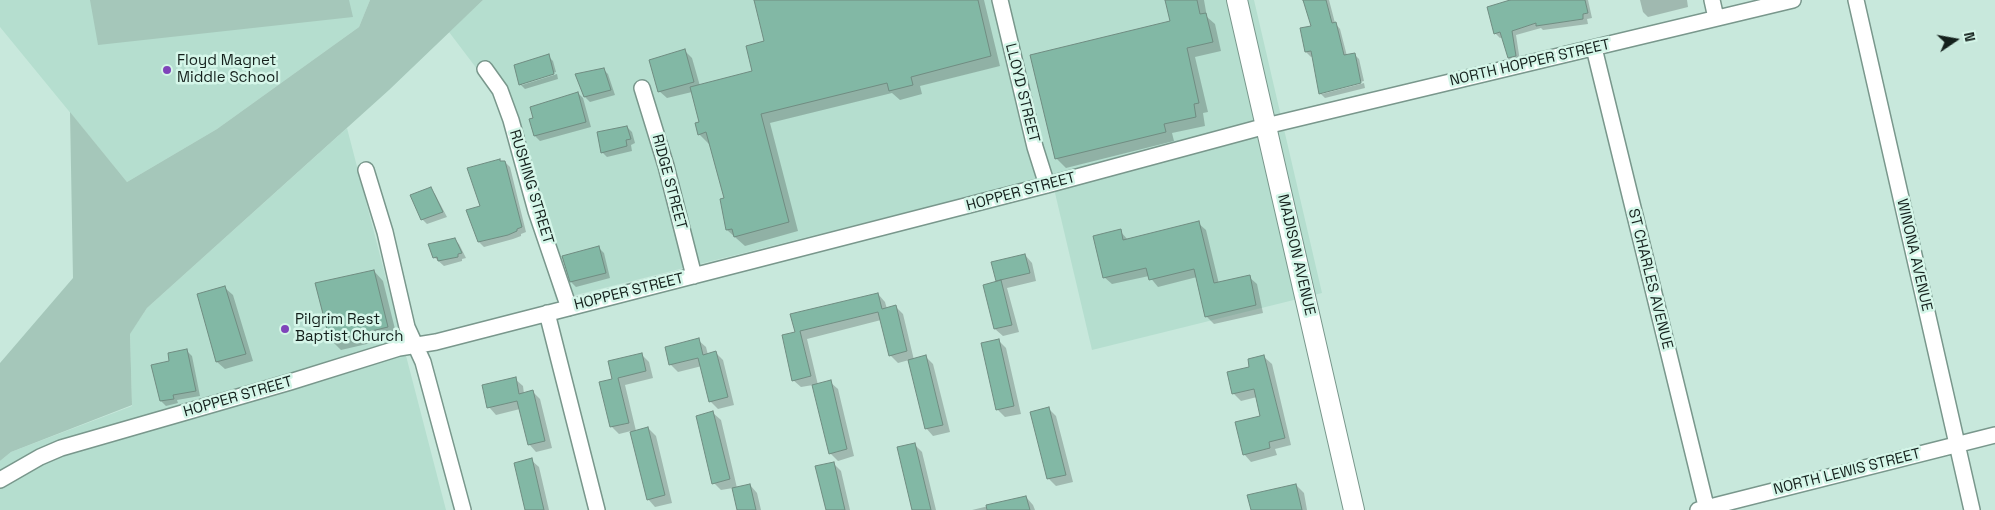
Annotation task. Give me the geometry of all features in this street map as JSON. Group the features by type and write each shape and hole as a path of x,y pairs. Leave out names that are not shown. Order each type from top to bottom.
{"main road":[{"name":"MADISON AVENUE","path":"1237,0 1354,510"}],"street":[{"name":"LLOYD STREET","path":"1000,0 1032,139 1047,185"},
{"path":"1712,0 1716,18"},
{"name":"NORTH HOPPER STREET","path":"1266,126 1793,0"},
{"name":"WINONA AVENUE","path":"1856,0 1972,510"},
{"name":"ST CHARLES AVENUE","path":"1594,48 1704,509"},
{"name":"RUSHING STREET","path":"485,70 500,90 511,120 536,211 569,308"},
{"name":"RIDGE STREET","path":"642,88 666,166 694,276"},
{"name":"HOPPER STREET","path":"0,480 40,457 61,448 290,382 399,348 436,342 694,276 1047,185 1266,126"},
{"path":"366,170 385,232 407,327 424,362 463,510"},
{"path":"546,313 598,510"},
{"name":"NORTH LEWIS STREET","path":"1704,509 1995,435"}],"shaded area":[{"name":"Floyd Magnet Middle School","path":"0,0 370,0 359,27 217,129 127,182 0,27"},
{"path":"90,0 349,0 353,17 98,45"},
{"path":"370,0 483,0 389,90 147,308 130,334 132,405 11,452 0,461 0,363 73,278 70,112 127,182 217,129 359,27"},
{"path":"483,0 1254,0 1322,293 1092,350 1051,176 556,300 496,94 449,32"},
{"path":"347,128 446,510 0,510 0,461 11,452 132,406 130,333 147,308"}],"building":[{"path":"754,0 978,0 991,56 911,77 913,85 889,91 887,83 761,114 789,222 734,237 732,229 726,230 720,199 724,198 706,132 698,135 695,123 699,122 690,87 752,71 746,46 764,41"},
{"path":"1165,0 1197,0 1200,14 1206,13 1213,42 1187,48 1199,103 1194,104 1196,117 1164,124 1166,132 1055,159 1030,55 1170,21"},
{"path":"1303,0 1326,0 1332,23 1336,22 1344,55 1355,53 1361,83 1319,94 1311,51 1305,52 1300,28 1311,26"},
{"path":"1510,0 1585,0 1588,13 1583,14 1583,19 1536,26 1536,23 1512,31 1516,56 1508,58 1500,32 1494,34 1487,7"},
{"path":"685,49 694,82 658,92 649,60"},
{"path":"549,54 554,74 519,85 514,65"},
{"path":"604,68 611,90 584,97 575,74"},
{"path":"578,92 586,122 534,136 529,119 533,118 530,107"},
{"path":"627,126 631,139 626,140 627,146 601,153 597,132"},
{"path":"500,159 500,161 505,161 522,227 508,235 478,242 466,210 480,206 467,168"},
{"path":"431,187 443,212 421,220 410,195"},
{"path":"1199,221 1214,283 1250,275 1256,305 1205,317 1194,269 1149,280 1146,268 1103,278 1093,236 1121,229 1123,240"},
{"path":"455,238 462,253 458,254 458,257 438,261 437,257 433,258 428,244"},
{"path":"599,246 606,273 570,282 562,256"},
{"path":"1025,254 1030,273 996,281 991,262"},
{"path":"374,270 388,327 330,341 315,283"},
{"path":"1001,280 1012,325 994,329 983,285"},
{"path":"225,286 246,354 216,362 197,294"},
{"path":"878,293 882,309 896,305 907,351 889,356 878,312 800,331 811,376 792,381 782,335 795,332 790,314"},
{"path":"699,338 703,355 716,351 728,397 709,402 698,358 669,365 665,347"},
{"path":"999,339 1014,406 996,410 981,343"},
{"path":"187,349 196,391 173,395 174,399 160,401 151,365 169,361 168,353"},
{"path":"642,353 646,371 618,378 629,423 610,427 599,382 612,379 608,361"},
{"path":"926,355 943,425 925,429 908,360"},
{"path":"1264,355 1285,438 1269,442 1270,448 1243,455 1235,422 1260,416 1254,389 1232,394 1227,372 1249,367 1248,359"},
{"path":"516,377 519,394 533,390 545,441 528,445 517,401 487,408 482,385"},
{"path":"831,380 847,449 829,454 812,385"},
{"path":"1049,407 1066,475 1047,479 1030,412"},
{"path":"713,411 730,479 712,484 696,416"},
{"path":"648,427 665,495 647,500 630,432"},
{"path":"915,443 931,510 912,510 897,447"},
{"path":"532,458 544,510 525,510 514,463"},
{"path":"834,462 845,510 826,510 815,466"},
{"path":"750,484 756,510 737,510 732,488"},
{"path":"1296,484 1302,510 1251,510 1247,495"},
{"path":"1026,496 1030,510 987,510 986,505"}],"place":[{"name":"Floyd Magnet Middle School","path":"167,70"},
{"name":"Pilgrim Rest Baptist Church","path":"285,329"}]}
